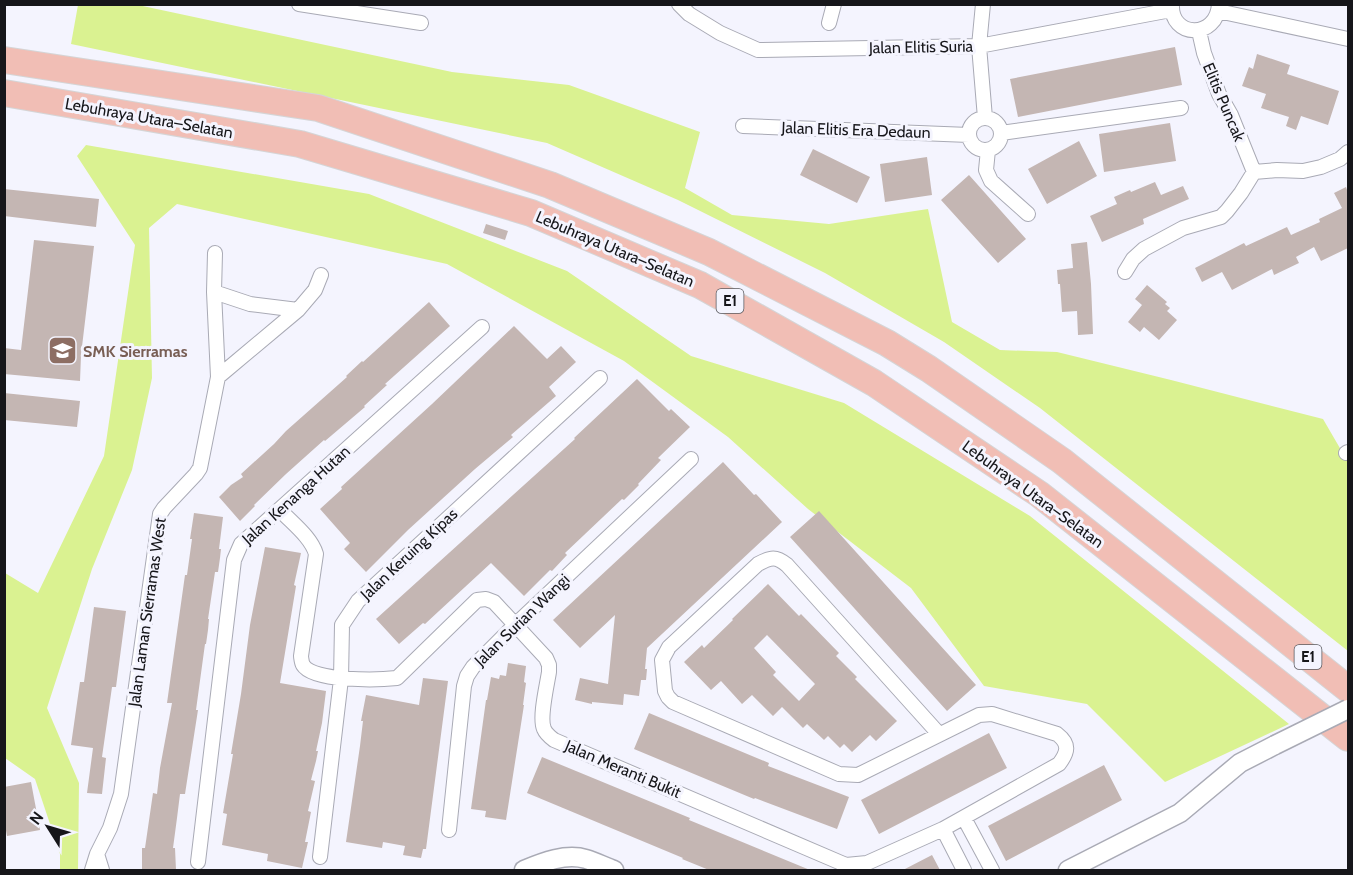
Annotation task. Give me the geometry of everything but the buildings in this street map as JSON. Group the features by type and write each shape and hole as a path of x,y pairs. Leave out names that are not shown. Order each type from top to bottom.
{"highway":[{"name":"Lebuhraya Utara–Selatan","path":"4,60 318,108 550,185 709,252 886,342 930,369 1062,461 1348,689"},
{"name":"Lebuhraya Utara–Selatan","path":"4,93 300,144 531,213 700,285 874,382 1039,494 1348,738"}],"street":[{"path":"299,4 356,9 421,23"},
{"name":"Jalan Elitis Suria","path":"679,4 689,14 720,33 758,50 979,45 1171,7"},
{"path":"829,23 834,4"},
{"path":"983,4 979,45 985,118"},
{"path":"1171,7 1173,17 1178,24 1191,30 1199,31 1212,24 1218,8 1348,39"},
{"name":"Elitis Puncak","path":"1199,31 1204,53 1219,94 1231,115 1254,172"},
{"path":"1001,133 1181,108"},
{"path":"985,118 998,124 1001,133 999,142 988,150 977,148 969,135 975,121 985,118"},
{"name":"Jalan Elitis Era Dedaun","path":"743,126 969,135"},
{"path":"988,150 986,170 992,180 1028,214"},
{"path":"1125,272 1133,259 1144,249 1183,228 1221,217 1233,205 1254,172 1303,171 1322,167 1346,155"},
{"name":"Jalan Laman Sierramas West","path":"92,870 110,828 121,794 160,514 200,468 218,377 214,292 215,253"},
{"path":"218,377 298,310 315,290 321,275"},
{"path":"214,292 250,304 298,310"},
{"name":"Jalan Kenanga Hutan","path":"198,862 234,560 241,544 482,327"},
{"name":"Jalan Keruing Kipas","path":"320,857 341,679 342,625 358,601 600,378"},
{"name":"Jalan Surian Wangi","path":"449,830 464,686 467,676 515,625 691,459"},
{"name":"Jalan Meranti Bukit","path":"280,510 314,546 316,554 301,656 303,664 309,671 341,679 397,678 477,600 486,599 494,602 546,658 549,672 542,720 543,728 554,740 846,865 867,863 943,829 1059,765 1065,756 1066,748 1063,739 1057,734 992,714 979,715 858,775 840,774 673,702 665,691 662,660 669,647 758,564 773,558 781,560 939,734"},
{"path":"1068,870 1180,813 1240,763 1348,709"},
{"path":"964,818 992,870"},
{"path":"943,829 964,870"},
{"path":"97,854 102,870"},
{"path":"524,870 547,861 584,858 614,870"}],"green space":[{"path":"78,5 138,5 452,72 569,85 700,132 685,188 732,215 829,224 928,209 952,322 1000,350 1057,352 1323,419 1348,462 1348,651 1040,408 944,342 825,273 678,200 547,143 71,44"},
{"path":"86,145 369,194 567,271 691,356 844,403 1030,516 1289,724 1165,782 1087,704 984,686 911,588 808,509 728,437 624,361 447,264 177,204 149,228 152,378 132,470 92,569 47,708 79,783 78,870 60,870 60,854 35,779 5,758 5,573 38,593 104,456 135,245 77,156"}],"place":[{"name":"SMK Sierramas","path":"62,351"}]}
